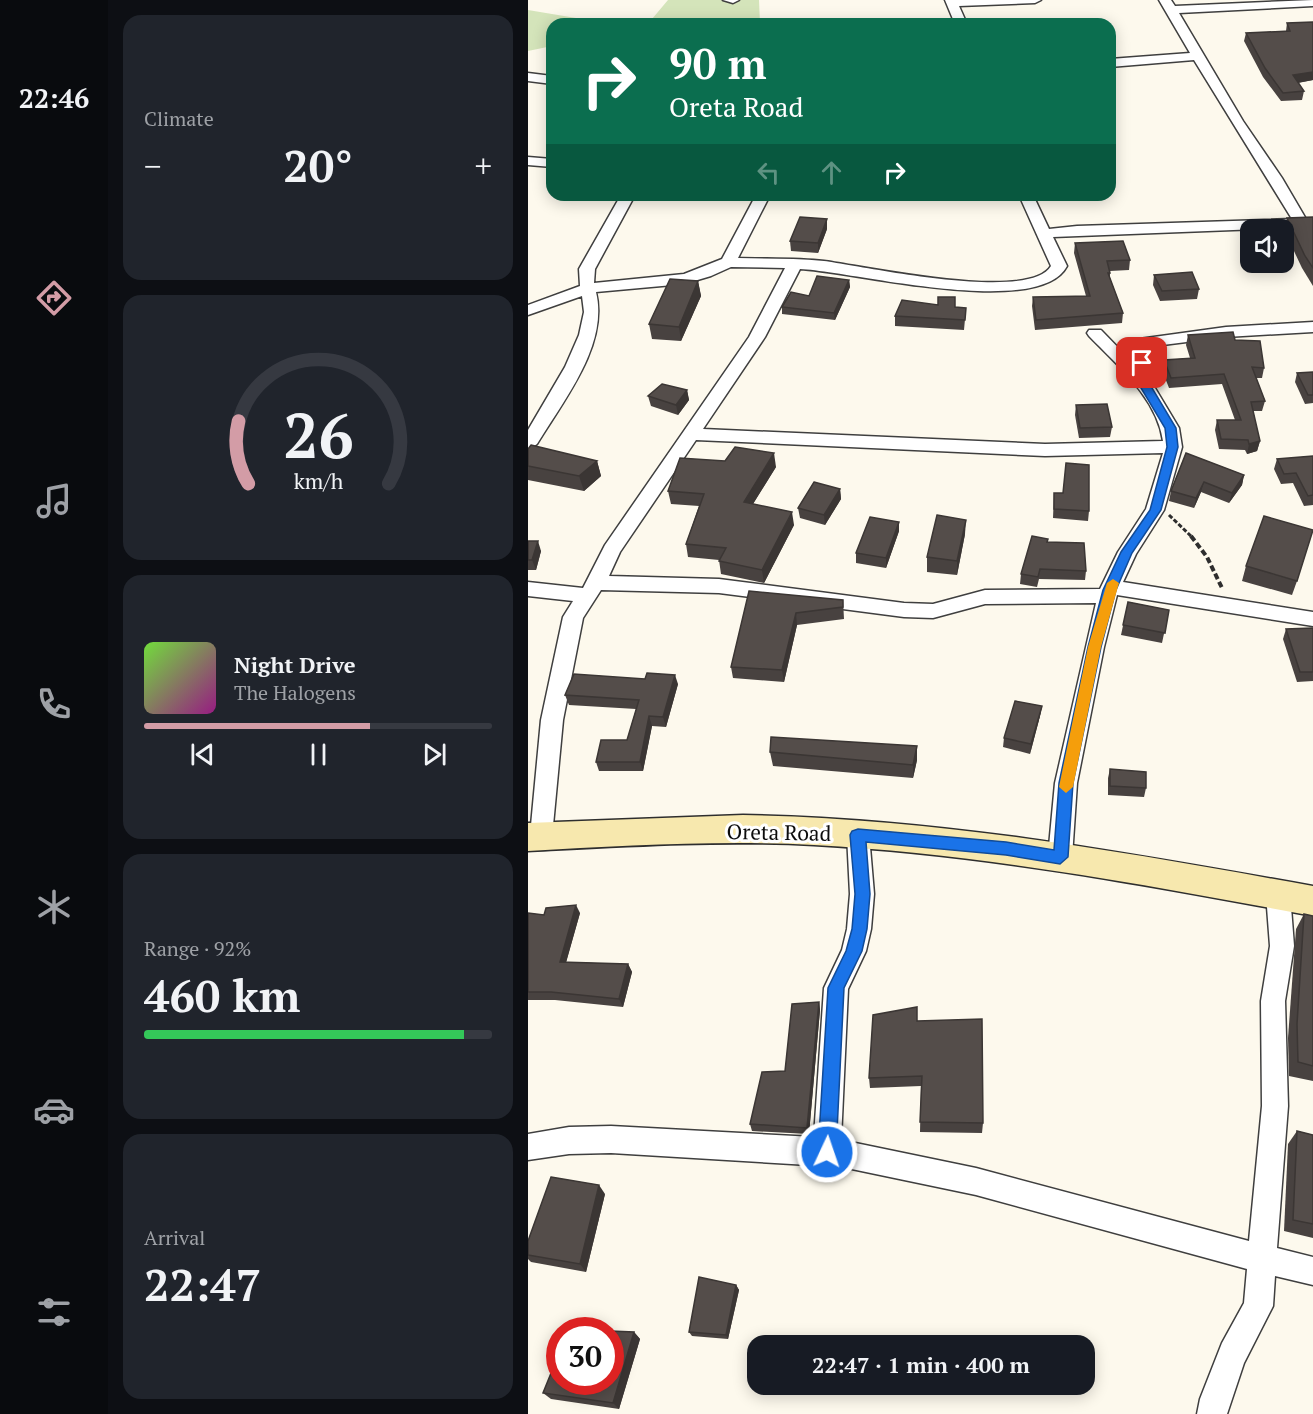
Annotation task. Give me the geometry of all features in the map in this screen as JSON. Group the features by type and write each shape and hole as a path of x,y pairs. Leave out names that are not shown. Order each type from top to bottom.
{"street":[{"path":"959,18 952,2 1035,0"},
{"path":"1307,223 1236,121 1168,5 1313,3"},
{"path":"1116,63 1197,56"},
{"path":"528,77 546,79"},
{"path":"528,161 546,162"},
{"path":"528,444 587,334 592,304 585,277 591,258 624,201"},
{"path":"728,262 760,201"},
{"path":"528,310 589,288 664,279 684,279 706,273 728,262 829,264 926,284 1021,284 1045,279 1056,273 1059,266 1029,201"},
{"path":"1044,234 1077,230 1307,223"},
{"path":"535,837 552,720 573,617 591,590 612,550 757,337 795,264"},
{"path":"1144,383 1139,344 1174,337 1234,330 1313,327"},
{"path":"1060,857 1066,783 1094,647 1109,592 1127,552 1157,506 1173,447 1170,428 1144,383 1095,333"},
{"path":"692,434 1046,450 1173,447"},
{"path":"528,589 591,590 719,586 923,610 954,606 984,597 1109,592 1229,606 1313,619"},
{"name":"Oreta Road","path":"535,837 635,832 813,831 1006,848 1313,901"},
{"path":"827,1152 836,988 854,951 859,929 862,894 858,835"},
{"path":"1212,1414 1215,1399 1233,1354 1258,1306 1275,1107 1273,1002 1282,946 1278,894"},
{"path":"528,1147 557,1140 633,1141 827,1152 863,1157 1008,1189 1313,1271"}],"path":[{"path":"1157,506 1185,529 1212,562 1229,606"}],"green space":[{"path":"668,0 759,0 760,18 653,18"},
{"path":"528,10 576,18 546,18 546,47 528,51"}],"building":[{"path":"1313,22 1313,72 1293,75 1304,91 1283,93 1265,68 1246,33 1290,31 1287,23"},
{"path":"800,217 827,219 818,243 790,241"},
{"path":"1313,217 1313,268 1294,233 1294,219 1287,218"},
{"path":"1123,241 1130,260 1107,261 1110,273 1108,273 1123,313 1036,320 1033,297 1090,296 1075,243"},
{"path":"1192,272 1199,289 1162,291 1154,275"},
{"path":"817,276 849,280 834,313 782,307 791,292 809,296"},
{"path":"670,279 698,281 679,327 649,324"},
{"path":"938,297 955,297 955,307 966,308 965,320 895,316 902,300 938,305"},
{"path":"1233,332 1235,340 1260,341 1264,368 1252,367 1265,401 1251,402 1260,441 1249,444 1248,440 1221,439 1217,420 1241,420 1224,374 1171,378 1164,360 1195,358 1188,335"},
{"path":"1313,372 1313,395 1308,395 1297,373"},
{"path":"662,384 687,390 676,405 648,396"},
{"path":"1107,404 1112,427 1080,428 1076,405"},
{"path":"531,445 597,461 579,476 528,466 528,449"},
{"path":"735,447 774,453 744,502 792,512 762,570 719,561 726,548 686,544 704,494 668,491 680,458 725,461"},
{"path":"1186,453 1244,475 1232,493 1204,482 1196,498 1171,491"},
{"path":"1313,456 1313,495 1308,496 1296,473 1284,474 1277,459"},
{"path":"1066,463 1089,465 1089,511 1054,509 1054,493 1063,493"},
{"path":"814,482 840,489 824,515 798,508"},
{"path":"937,515 966,520 957,561 927,557"},
{"path":"1264,516 1313,530 1297,581 1246,566"},
{"path":"870,517 899,522 886,558 856,553"},
{"path":"1032,536 1048,539 1047,542 1084,543 1086,571 1040,569 1038,577 1021,574"},
{"path":"528,541 538,541 532,560 528,560"},
{"path":"749,591 843,600 843,607 796,613 782,670 731,667"},
{"path":"1128,602 1169,610 1165,633 1123,625"},
{"path":"1313,628 1313,672 1300,672 1286,629"},
{"path":"647,673 675,675 663,717 649,716 640,762 596,762 601,740 627,740 639,700 565,695 574,674 645,679"},
{"path":"1015,701 1042,706 1031,744 1004,738"},
{"path":"771,737 917,746 913,765 770,752"},
{"path":"1110,769 1146,772 1146,788 1110,786"},
{"path":"576,905 560,962 628,964 619,999 528,992 528,913 544,915 546,908"},
{"path":"1304,914 1313,916 1313,1066 1298,1062 1297,1024"},
{"path":"819,1002 807,1128 750,1124 762,1072 785,1071 792,1004"},
{"path":"917,1007 917,1021 982,1019 983,1123 920,1122 922,1076 869,1078 873,1015"},
{"path":"1297,1131 1313,1135 1313,1224 1293,1220"},
{"path":"551,1177 599,1185 580,1264 528,1255 528,1241"},
{"path":"699,1277 736,1285 726,1335 689,1332"},
{"path":"624,1332 634,1332 624,1366"},
{"path":"557,1395 615,1395 613,1403"}],"slow traffic":[{"path":"1066,787 1094,647 1109,590 1113,583"}],"route":[{"path":"827,1152 836,988 854,951 859,929 862,894 858,835 1006,848 1060,857 1066,783 1094,647 1109,590 1127,552 1155,510 1167,475 1173,447 1170,428 1144,383 1142,363"}]}
